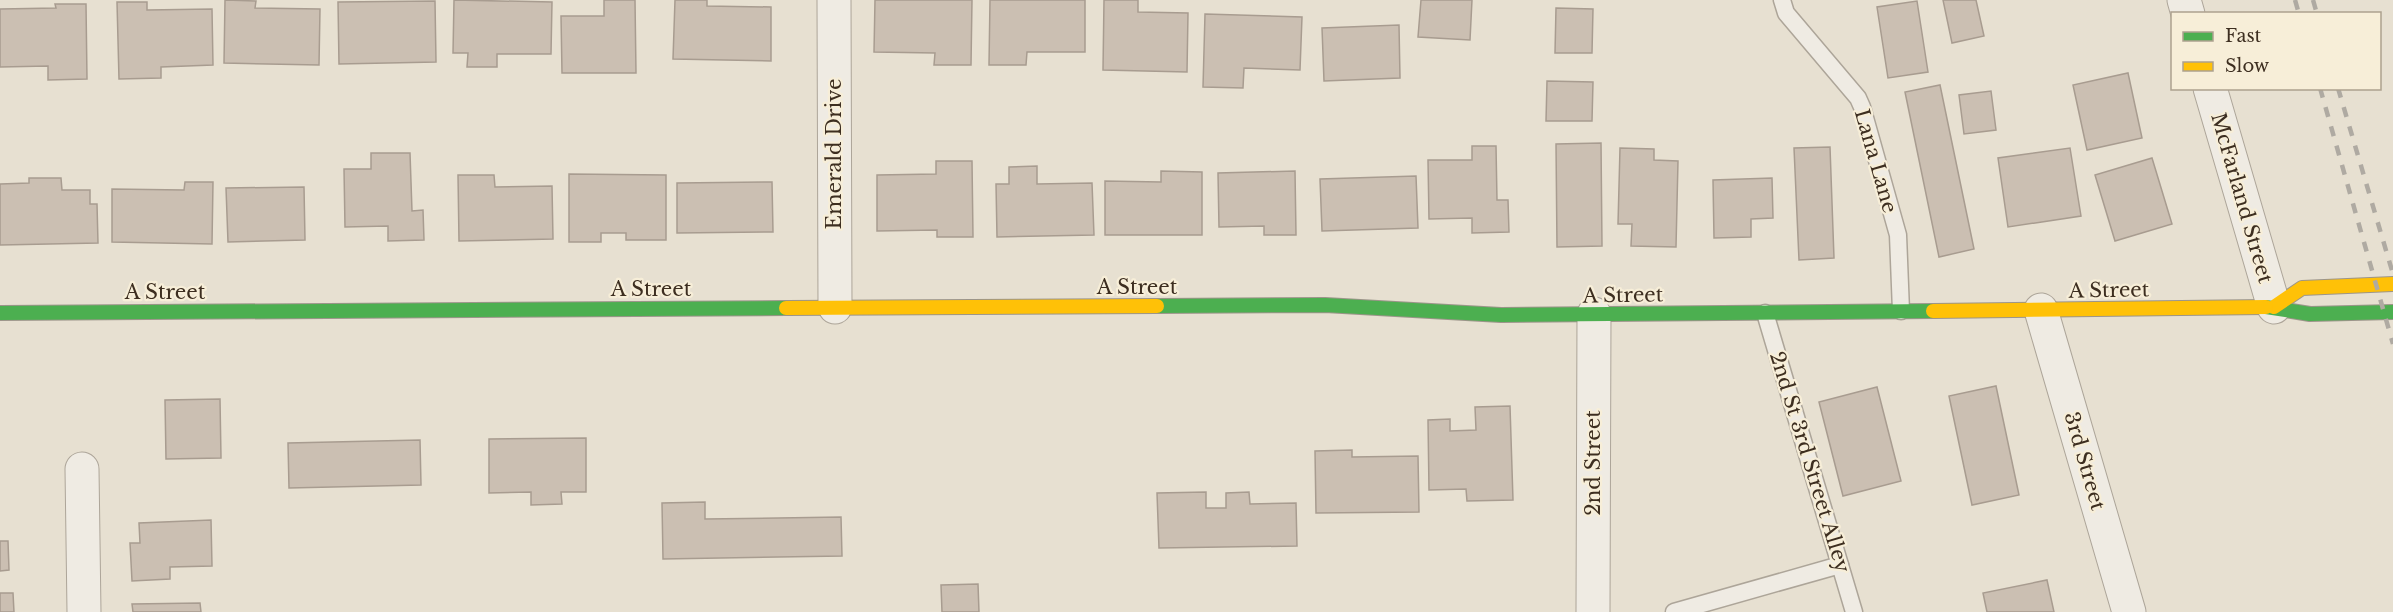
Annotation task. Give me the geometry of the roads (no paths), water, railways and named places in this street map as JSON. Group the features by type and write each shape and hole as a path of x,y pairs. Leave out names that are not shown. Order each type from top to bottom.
{"street":[{"name":"Emerald Drive","path":"834,0 835,308"},
{"name":"McFarland Street","path":"2211,90 2274,307"},
{"path":"2274,307 2302,288 2393,284"},
{"name":"A Street","path":"0,313 1325,305 1500,315 2274,307 2310,314 2393,312"},
{"name":"3rd Street","path":"2041,310 2129,612"},
{"name":"2nd Street","path":"1593,612 1594,314"},
{"path":"82,469 84,612"}],"lane":[{"name":"Lana Lane","path":"1782,0 1786,13 1858,98 1862,107 1898,236 1901,311"},
{"name":"2nd St 3rd Street Alley","path":"1765,313 1854,612"},
{"path":"1674,612 1840,564"}],"railway":[{"path":"2295,0 2298,12"},
{"path":"2313,0 2316,12"},
{"path":"2321,90 2393,344"},
{"path":"2339,90 2393,274"}]}
